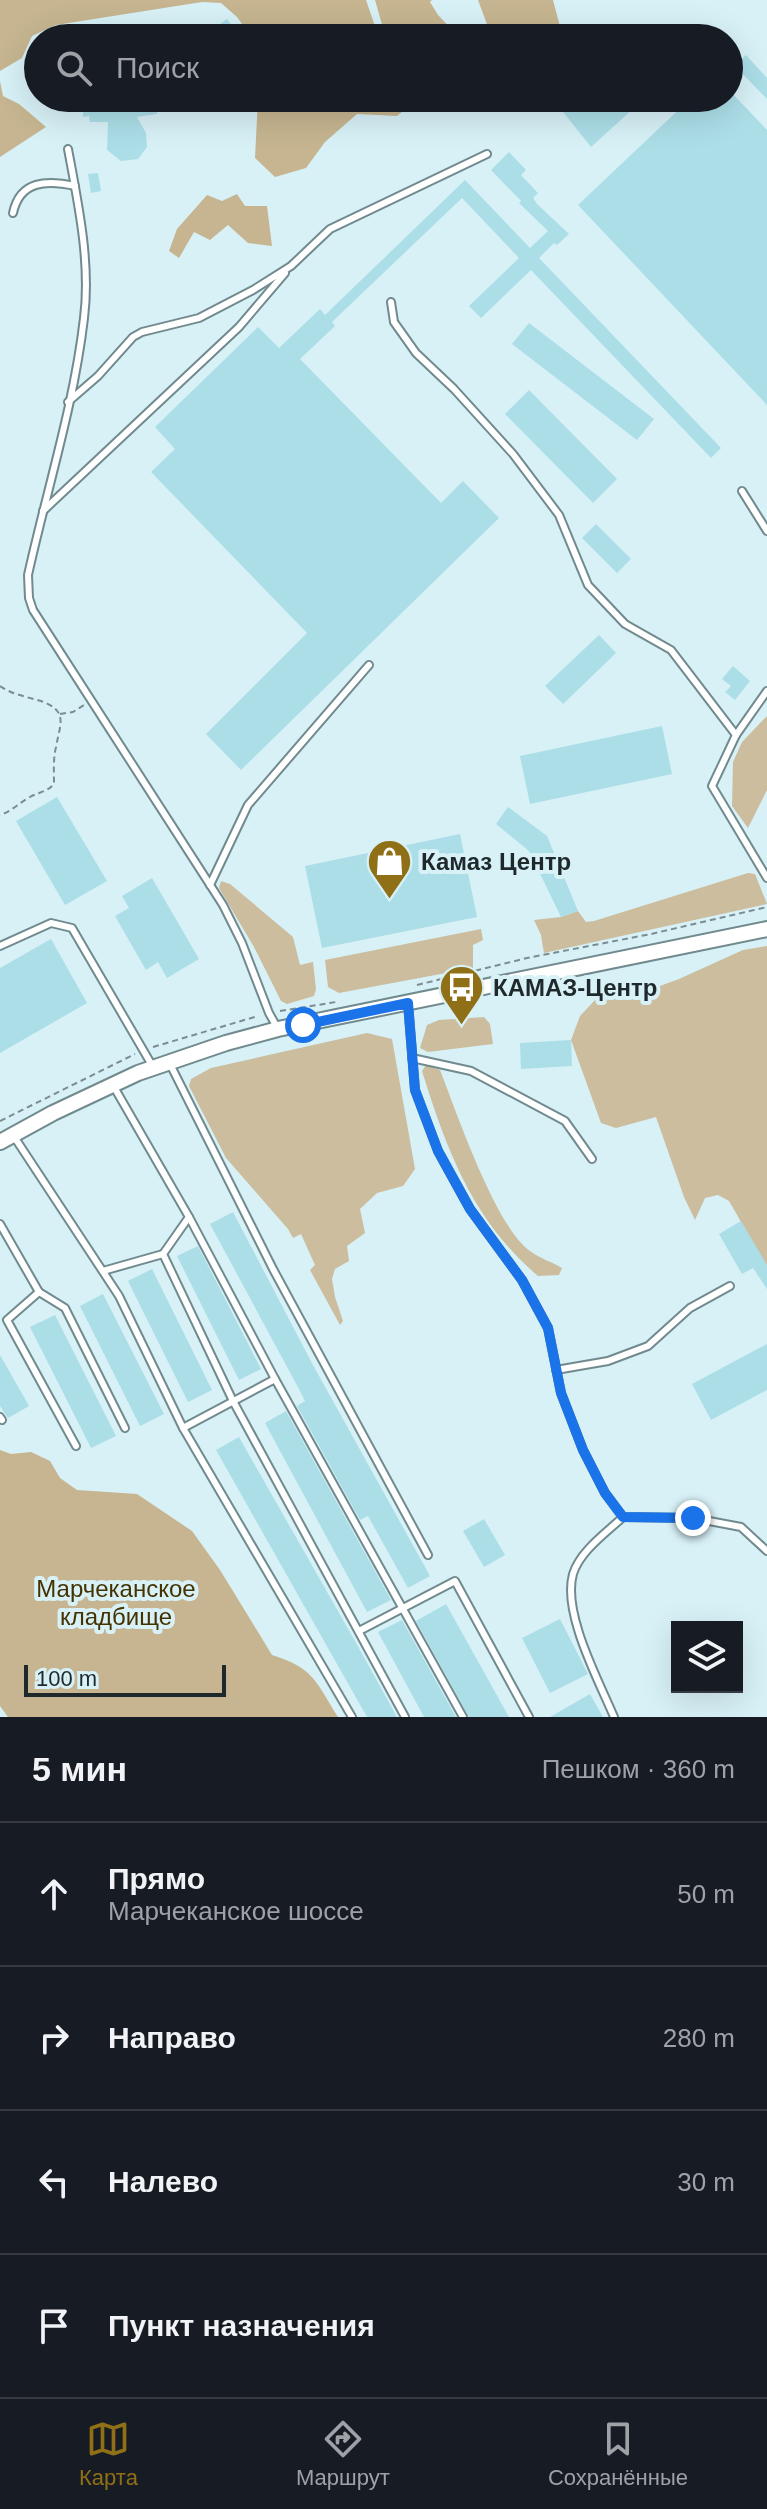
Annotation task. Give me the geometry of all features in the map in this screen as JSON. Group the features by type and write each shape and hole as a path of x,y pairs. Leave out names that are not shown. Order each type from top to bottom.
{"street":[{"path":"6,1139 112,1084 153,1067 278,1029 767,929"}],"lane":[{"path":"68,149 83,230 85,316 28,575 29,598 33,610 210,885 242,943 278,1029"},
{"path":"43,511 239,327 291,266 330,229 487,154"},
{"path":"13,213 16,199 26,189 53,182 75,186"},
{"path":"68,402 98,376 133,337 199,318 291,266"},
{"path":"391,302 394,322 416,353 454,389 513,454 559,515 588,585 625,624 671,650 736,735"},
{"path":"742,491 767,531"},
{"path":"210,885 248,805 369,665"},
{"path":"767,691 736,735 712,786 767,878"},
{"path":"0,946 51,923 72,928 153,1067"},
{"path":"408,1003 415,1090 438,1151 470,1209 522,1280 548,1328 561,1393 583,1450 605,1493 623,1517"},
{"path":"412,1058 471,1071 565,1121 592,1159"},
{"path":"169,1062 273,1269 428,1555"},
{"path":"112,1084 189,1217 275,1379 463,1717"},
{"path":"6,1139 119,1296 183,1428 352,1717"},
{"path":"103,1271 163,1254 189,1217"},
{"path":"0,1224 39,1292 65,1308 125,1428"},
{"path":"163,1254 233,1401 405,1717"},
{"path":"556,1370 608,1361 648,1346 690,1308 730,1286"},
{"path":"39,1292 4,1322 76,1446"},
{"path":"183,1428 275,1379"},
{"path":"614,1717 579,1635 572,1596 573,1574 583,1555 623,1517 693,1518 741,1527 767,1551"},
{"path":"359,1631 455,1581 529,1717"}],"path":[{"path":"0,686 53,706 59,714 61,726 55,753 54,784 49,791 30,797 10,812 0,815"},
{"path":"59,714 73,712 85,705"}],"shaded area":[{"path":"767,716 767,790 748,828 732,806 733,762 742,742"},
{"path":"748,873 755,874 767,904 544,953 534,920 561,917 578,911 586,922 594,921"},
{"path":"221,881 230,884 293,937 300,965 313,962 314,996 287,1004 281,1001 219,888"},
{"path":"481,929 483,940 473,945 473,968 339,993 328,987 325,960"},
{"path":"767,946 767,1267 729,1201 718,1195 705,1198 695,1220 656,1117 616,1128 601,1123 571,1040 580,1016 597,998 649,990 743,950"},
{"path":"484,1017 490,1024 493,1044 428,1052 420,1048 427,1025 439,1020"},
{"path":"367,1033 392,1039 415,1169 403,1186 377,1193 360,1209 365,1233 347,1246 349,1261 335,1269 332,1279 343,1321 340,1325 310,1270 315,1265 301,1234 293,1238 226,1158 189,1086 191,1079 211,1068"},
{"path":"426,1065 440,1070 478,1167 504,1219 530,1251 562,1268 559,1275 538,1276 515,1255 479,1208 442,1129 422,1071"}],"green space":[{"path":"0,0 366,0 374,24 242,24 221,3 202,2 62,24 24,24 22,58 0,71"},
{"path":"375,0 432,0 430,2 447,24 382,24"},
{"path":"478,0 553,0 559,24 487,24"},
{"path":"0,81 3,96 19,104 24,112 28,112 46,127 0,157"},
{"path":"257,112 402,112 397,116 357,114 325,142 306,168 275,177 255,158"},
{"path":"237,194 245,206 267,206 272,246 248,243 228,225 210,240 194,232 179,258 169,251 177,229 207,195 222,201"},
{"name":"Марчеканское кладбище","path":"0,1450 11,1454 31,1452 50,1461 60,1478 77,1490 137,1494 192,1531 272,1655 306,1671 319,1685 338,1717 8,1717 0,1706"}],"building":[{"path":"746,55 767,78 767,99 743,74 743,58"},
{"path":"743,105 767,130 767,405 578,205 676,112 743,112"},
{"path":"83,112 157,112 137,117 146,133 147,147 138,159 121,161 107,150 108,122 90,122 89,116 83,117"},
{"path":"563,112 630,112 591,147"},
{"path":"509,152 526,170 521,175 538,193 533,198 537,204 569,234 539,258 721,448 711,458 531,270 481,318 469,306 519,258 462,198 332,322 335,326 300,359 441,503 463,481 499,518 241,770 206,734 307,633 151,472 175,449 155,427 258,327 279,348 320,309 325,315 465,180 530,248 548,231 491,170"},
{"path":"98,173 101,191 91,193 88,174"},
{"path":"529,323 654,419 637,440 512,344"},
{"path":"529,390 617,479 593,503 505,414"},
{"path":"596,524 631,559 617,573 582,538"},
{"path":"599,635 616,653 563,704 545,686"},
{"path":"733,666 750,681 735,700 725,692 731,686 722,679"},
{"path":"662,726 672,774 530,804 520,756"},
{"path":"57,797 107,881 65,905 16,821"},
{"path":"508,807 547,836 578,911 561,917 529,851 496,824"},
{"path":"460,834 477,917 322,948 305,866"},
{"path":"152,878 199,959 167,978 158,962 146,970 115,916 129,908 122,896"},
{"path":"51,939 87,1003 0,1053 0,968"},
{"path":"571,1040 572,1066 521,1069 520,1043"},
{"path":"233,1212 313,1365 430,1576 408,1588 368,1516 360,1520 297,1406 305,1401 210,1224"},
{"path":"741,1221 767,1265 767,1289 753,1268 742,1274 719,1234"},
{"path":"198,1246 261,1369 239,1380 177,1256"},
{"path":"152,1269 212,1390 188,1402 128,1281"},
{"path":"103,1294 164,1414 140,1426 80,1306"},
{"path":"55,1315 116,1436 91,1448 30,1327"},
{"path":"767,1344 767,1390 711,1420 692,1384"},
{"path":"0,1355 29,1406 8,1418 0,1406"},
{"path":"286,1411 391,1600 367,1612 265,1423"},
{"path":"239,1437 397,1717 367,1717 216,1450"},
{"path":"484,1519 505,1555 484,1567 463,1531"},
{"path":"446,1604 509,1717 469,1717 416,1621"},
{"path":"560,1619 588,1674 550,1693 522,1638"},
{"path":"402,1620 456,1717 424,1717 378,1632"},
{"path":"590,1694 603,1717 550,1717"}],"place":[{"name":"Камаз Центр","path":"390,900"},
{"name":"КАМАЗ-Центр","path":"462,1026"}],"route":[{"path":"303,1025 408,1003 415,1090 438,1151 470,1209 522,1280 548,1328 561,1393 583,1450 605,1493 623,1517 693,1518"}]}
